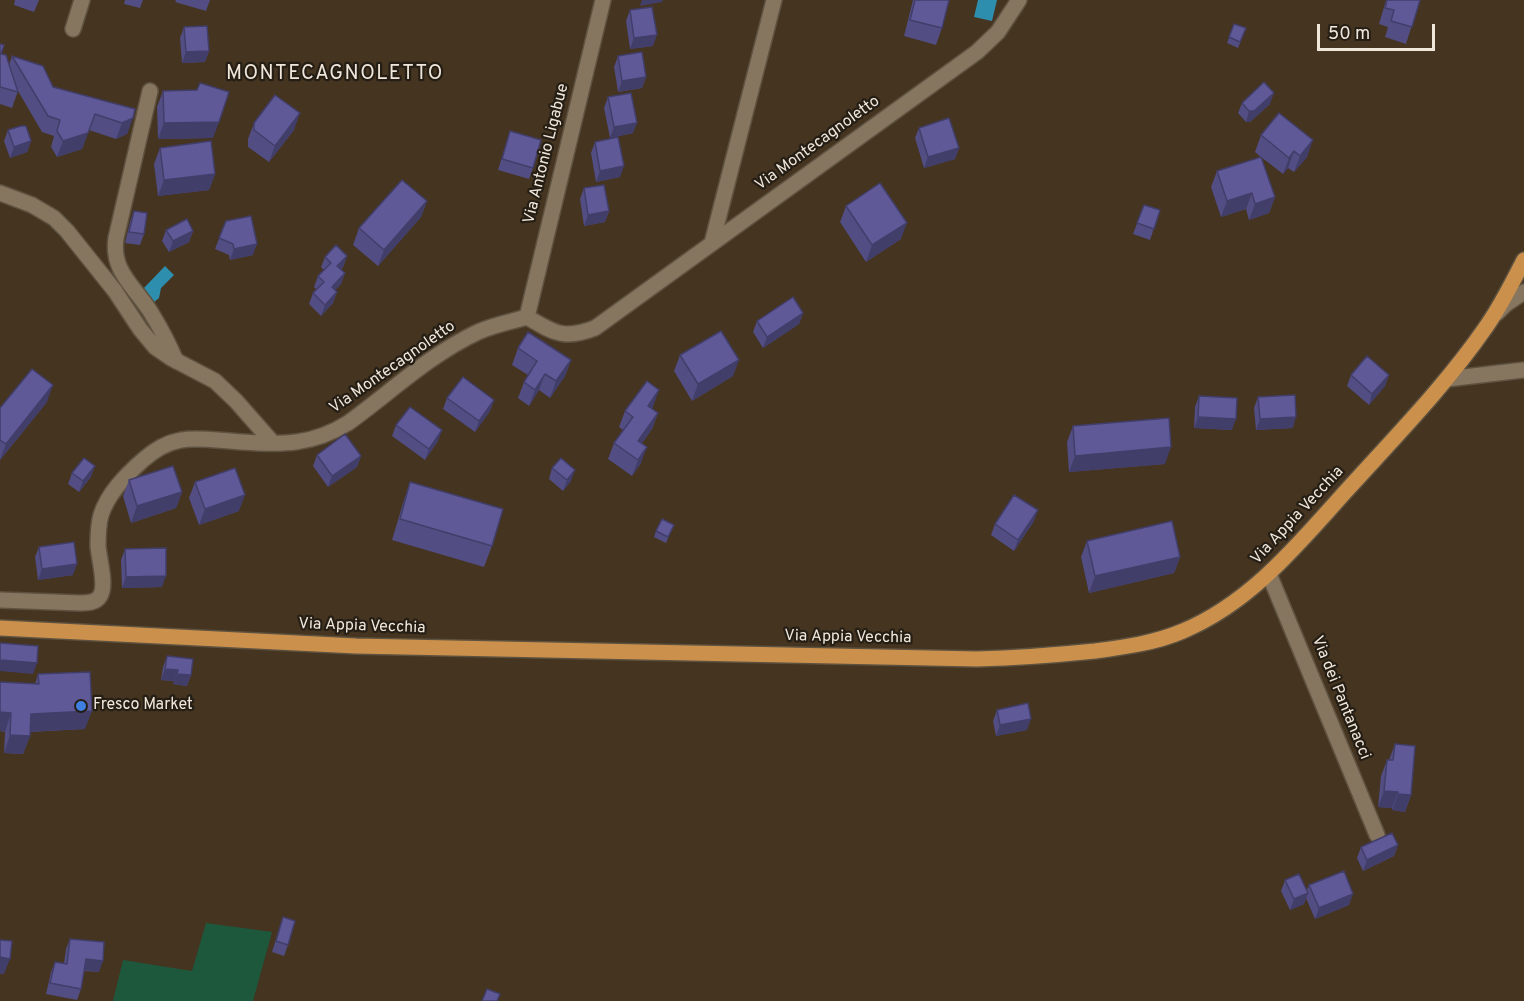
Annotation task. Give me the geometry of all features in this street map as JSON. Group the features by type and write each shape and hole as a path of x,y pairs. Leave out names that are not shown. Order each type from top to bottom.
{"main road":[{"name":"Via Appia Vecchia","path":"0,628 356,646 1002,658 1062,654 1143,644 1194,626 1221,611 1243,597 1269,574 1447,379 1491,320 1523,266"}],"street":[{"path":"74,30 82,0"},
{"name":"Via Antonio Ligabue","path":"527,317 603,0"},
{"path":"712,243 774,0"},
{"name":"Via Montecagnoletto","path":"0,600 90,603 97,600 103,589 98,535 103,511 121,482 142,461 162,446 179,440 195,438 273,443 315,439 336,430 370,407 446,349 494,326 527,317 561,334 574,334 595,328 977,52 998,32 1019,0"},
{"path":"150,91 116,238 115,251 120,270 150,311 177,361"},
{"path":"0,194 32,205 54,218 115,291 150,343 177,361 206,375 220,386 273,443"},
{"path":"1491,320 1506,304 1524,291"},
{"path":"1447,379 1524,370"},
{"name":"Via dei Pantanacci","path":"1269,574 1377,835"}],"green space":[{"path":"206,923 272,932 253,1001 113,1001 123,960 192,971"}],"water":[{"path":"978,0 997,0 992,21 974,17"},
{"path":"165,266 174,275 161,288 159,298 153,303 142,290"}],"building":[{"path":"915,0 949,0 942,28 910,20"},
{"path":"1387,0 1420,0 1412,27 1391,21 1394,10 1385,8"},
{"path":"652,7 657,35 634,38 630,10"},
{"path":"1234,24 1246,28 1240,42 1229,37"},
{"path":"207,26 209,51 186,52 184,27"},
{"path":"0,44 4,45 1,54 6,55 18,92 0,87"},
{"path":"642,52 646,77 622,81 618,56"},
{"path":"12,56 43,66 53,87 135,109 133,118 122,123 95,114 88,133 63,141 57,131 60,120 48,116"},
{"path":"1264,82 1274,93 1254,111 1249,111 1242,103"},
{"path":"200,83 229,92 219,122 164,123 163,91 197,90"},
{"path":"631,93 637,123 614,127 608,97"},
{"path":"275,95 300,113 275,146 254,130 254,123"},
{"path":"1279,113 1313,140 1300,156 1294,151 1289,158 1261,135"},
{"path":"949,118 959,148 928,157 919,128"},
{"path":"26,126 31,141 14,147 8,130"},
{"path":"510,131 541,140 533,168 502,159"},
{"path":"618,137 624,166 600,171 595,142"},
{"path":"211,141 215,174 164,180 160,148"},
{"path":"1261,157 1275,197 1255,204 1252,193 1227,201 1217,171"},
{"path":"402,180 427,201 384,250 359,228"},
{"path":"880,183 907,223 872,245 846,206"},
{"path":"604,185 609,211 588,215 584,188"},
{"path":"1144,205 1160,210 1154,229 1137,223"},
{"path":"134,211 147,213 144,234 129,232"},
{"path":"251,216 257,244 234,249 233,244 219,238 226,221"},
{"path":"187,219 193,231 173,241 166,230"},
{"path":"336,245 347,256 337,266 345,273 332,287 337,292 325,305 313,293 324,282 318,276 331,263 325,257"},
{"path":"793,297 803,313 767,337 757,321"},
{"path":"721,331 739,360 698,384 680,355"},
{"path":"528,332 571,360 556,381 545,374 535,390 524,382 537,361 518,348"},
{"path":"1367,356 1389,375 1372,394 1351,375"},
{"path":"32,369 53,385 6,444 0,440 0,408"},
{"path":"463,377 494,400 479,421 447,398"},
{"path":"647,381 659,390 648,406 658,413 638,441 647,447 638,460 614,443 633,417 625,411"},
{"path":"1295,395 1296,417 1260,419 1258,397"},
{"path":"1199,396 1237,398 1236,419 1198,417"},
{"path":"410,407 442,430 429,449 396,425"},
{"path":"1169,418 1171,447 1075,456 1073,426"},
{"path":"345,434 361,456 332,476 317,455"},
{"path":"84,458 95,466 83,481 72,473"},
{"path":"561,458 575,470 567,480 552,468"},
{"path":"173,466 182,492 137,506 129,480"},
{"path":"235,468 245,495 205,509 195,482"},
{"path":"410,482 503,509 492,546 400,519"},
{"path":"1014,495 1038,510 1018,540 995,524"},
{"path":"662,519 674,525 668,537 656,531"},
{"path":"1172,521 1180,557 1095,576 1087,541"},
{"path":"74,542 77,564 42,569 39,547"},
{"path":"166,548 166,576 126,577 125,549"},
{"path":"0,643 38,646 37,663 0,660"},
{"path":"167,656 193,659 191,675 177,674 178,670 165,669"},
{"path":"90,672 92,711 31,714 30,736 10,735 11,713 0,712 0,682 39,684 38,674"},
{"path":"1028,703 1031,719 1000,725 997,710"},
{"path":"1395,744 1415,746 1411,795 1384,791 1387,760 1393,760"},
{"path":"1392,833 1398,845 1367,860 1361,847"},
{"path":"1344,871 1353,894 1319,908 1309,885"},
{"path":"1299,874 1308,893 1294,899 1285,880"},
{"path":"283,917 295,921 288,945 276,941"},
{"path":"70,939 104,942 103,961 86,959 81,989 50,983 55,962 67,964"},
{"path":"0,940 12,941 10,959 0,957"},
{"path":"487,989 500,994 497,1001 482,1001"}],"place":[{"name":"Fresco Market","path":"81,706"}],"district":[{"name":"MONTECAGNOLETTO","path":"335,75"}]}
